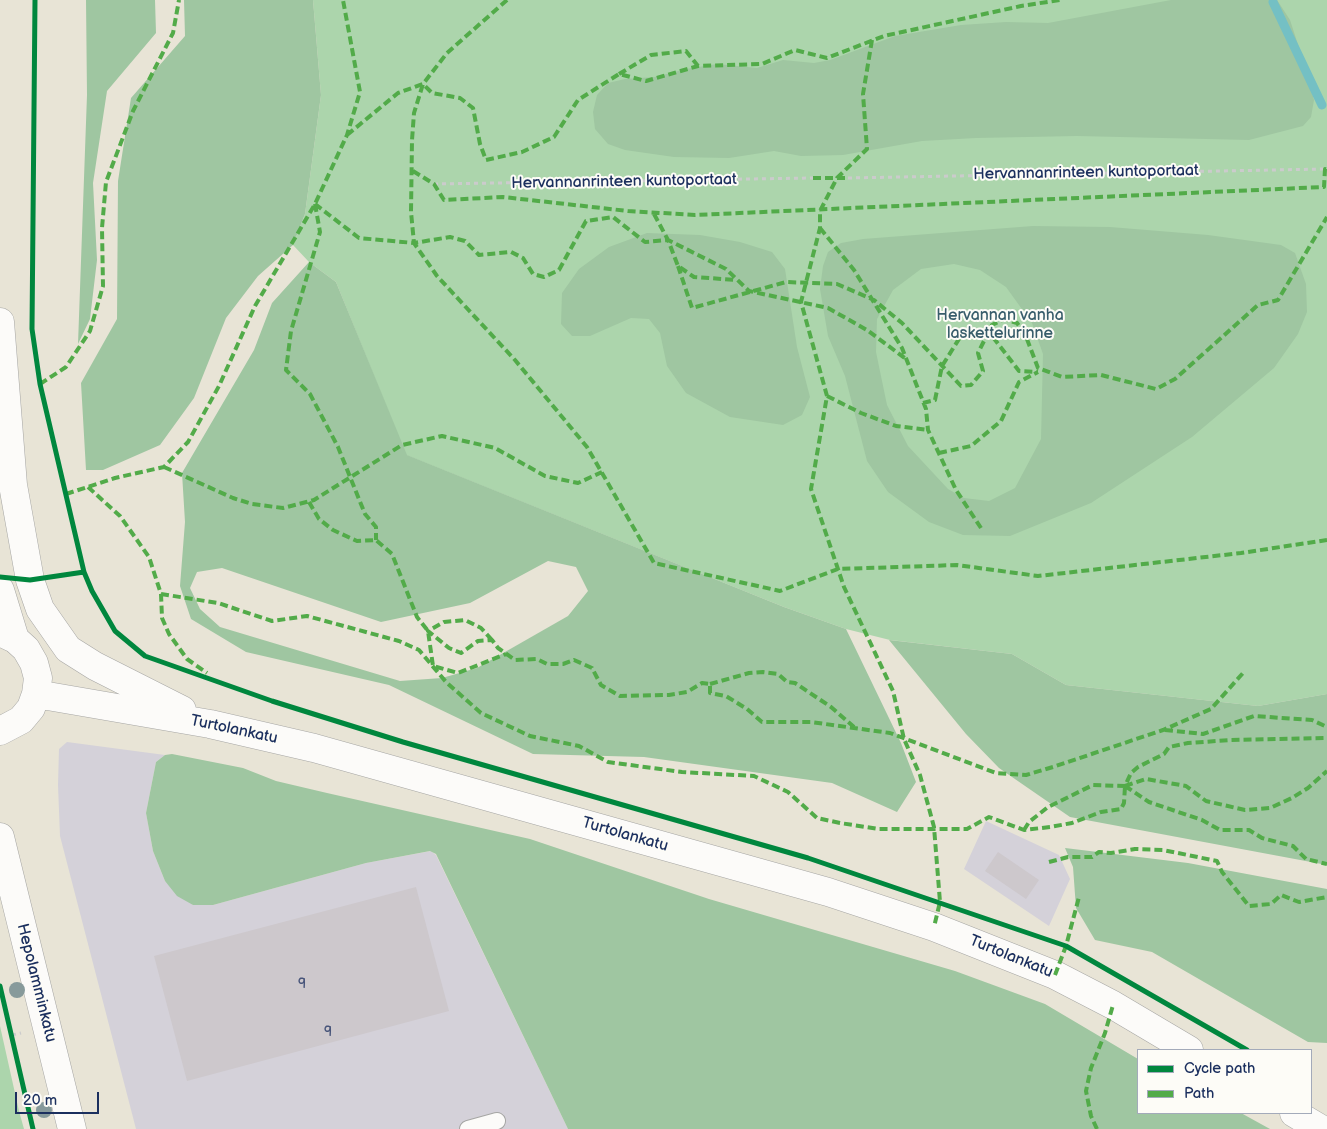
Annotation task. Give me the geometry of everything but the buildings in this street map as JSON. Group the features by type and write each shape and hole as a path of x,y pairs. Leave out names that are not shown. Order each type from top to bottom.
{"main road":[{"path":"0,322 13,485 30,580 40,609 68,649 95,666 210,724"},
{"path":"0,590 7,635 26,649 34,663 38,678 36,694 31,708 21,720 0,731"},
{"name":"Turtolankatu","path":"36,694 210,724 314,748 819,890 934,927 1055,975 1113,1005 1187,1049"},
{"name":"Hepolamminkatu","path":"0,837 72,1129"},
{"path":"1296,1114 1321,1129"}],"lane":[{"path":"468,1129 498,1121"}],"path":[{"path":"10,1027 14,1044"},
{"path":"12,1035 21,1033"},
{"path":"23,1089 27,1106"},
{"path":"25,1098 34,1096"}],"shaded area":[{"path":"67,742 165,755 156,762 146,813 153,851 165,881 193,905 213,905 366,863 431,851 436,855 568,1129 136,1129 60,836 59,749"},
{"path":"986,821 1059,855 1070,879 1049,926 964,869"}],"green space":[{"path":"86,0 155,0 156,33 107,91 93,183 97,260 90,319 78,344 87,95"},
{"path":"184,0 313,0 321,95 305,214 293,245 258,276 226,318 194,398 160,445 103,470 86,470 81,383 117,319 118,181 131,98 185,36"},
{"name":"Hervannan vanha laskettelurinne","path":"313,0 1327,0 1327,694 1258,706 1066,685 1012,654 890,640 846,629 784,607 406,455 336,282 309,262 293,245 305,214 321,95"},
{"path":"1171,0 1277,0 1290,20 1314,100 1311,117 1303,126 1249,140 1077,136 976,138 922,141 843,155 801,156 774,151 729,158 674,157 625,150 608,144 595,129 593,112 597,95 608,83 625,79 655,77 717,64 757,68 783,60 814,63 830,60 895,36 961,25 1006,22 1048,23"},
{"path":"1033,226 1110,227 1208,235 1281,245 1295,253 1306,284 1307,312 1298,334 1274,368 1192,437 1091,503 1010,536 963,535 929,522 888,492 867,461 845,376 828,336 820,289 823,266 828,252 841,243 863,239","holes":["954,264 980,270 1006,287 1032,323 1043,354 1041,439 1015,488 989,501 964,498 948,489 908,446 887,405 876,352 877,319 893,290 921,269"]},
{"path":"647,233 700,235 740,242 772,252 785,269 797,347 810,397 802,415 783,425 730,417 686,393 667,366 660,333 649,319 631,318 590,336 572,336 561,324 562,293 579,269 609,247"},
{"path":"309,262 336,282 407,455 784,607 846,629 901,743 916,782 897,812 832,783 644,757 533,754 389,685 246,652 191,619 180,586 185,522 182,473 254,350 272,303","holes":["548,561 576,567 588,591 568,616 477,668 442,678 400,681 220,627 200,609 190,588 197,572 222,568 381,622 470,603"]},
{"path":"889,640 1012,654 1066,685 1258,706 1327,694 1327,865 1070,817 999,768 966,734"},
{"path":"172,754 243,768 276,781 530,839 709,899 955,971 1045,1004 1137,1058 1137,1114 1243,1114 1270,1129 568,1129 436,854 430,851 366,863 213,905 193,905 177,896 165,881 153,851 146,813 156,762 165,755"},
{"path":"1065,848 1188,863 1327,889 1327,1043 1308,1042 1152,952 1095,940 1076,908 1073,867"},
{"path":"0,1026 19,1111 24,1129 0,1129"}],"waterway":[{"path":"1273,2 1322,105"}],"marked path":[{"path":"40,384 66,367 90,331 103,286 102,228 106,182 133,111 173,33 179,0"},
{"path":"66,494 115,478 164,467 188,442 219,386 255,306 315,204 347,135 360,92 343,0"},
{"path":"507,0 447,53 423,84 414,113 412,140 411,212 414,243 450,237 465,241 479,255 511,252 523,258 533,274 544,277 559,270 586,221 613,217 645,242 668,240 726,269 749,291 828,308 867,330 906,359"},
{"path":"347,135 398,93 423,84 432,93 460,98 473,108 480,144 486,160 522,152 554,137 578,100 619,74 646,81 698,66 762,64 795,50 827,58 884,36 1021,6 1060,0"},
{"path":"872,40 863,94 867,149 837,178 820,211 820,228 801,302 827,396 811,489 844,587 893,691 904,739 920,775 934,827 940,902 934,927"},
{"path":"619,74 651,55 686,51 698,66"},
{"path":"413,171 434,184 444,200 503,197 628,211 695,215 1324,187 1325,169 1327,170"},
{"path":"813,178 848,178"},
{"path":"315,204 359,238 414,243 437,276 515,360 587,447 654,563 780,591 838,569 957,565 1038,576 1241,553 1327,540"},
{"path":"315,204 320,232 291,331 286,370 310,394 338,447 365,514 376,527 376,540"},
{"path":"654,214 668,240 678,266 694,277 737,280"},
{"path":"678,266 692,308 786,282 837,284 874,300 902,323 961,386 971,385 983,371 978,353 992,325 1004,319 1017,323 1025,334 1038,368 1062,377 1101,375 1156,389 1175,379 1258,305 1278,300 1327,217"},
{"path":"820,228 854,270 902,348 926,409 928,430 956,490 981,528"},
{"path":"923,403 935,400 942,366 964,331 989,332 1019,371 1038,372"},
{"path":"939,453 971,446 1001,421 1019,382 1038,372"},
{"path":"827,396 861,413 896,426 928,430"},
{"path":"164,467 233,498 252,504 283,508 314,500 402,445 442,436 495,448 545,476 578,483 602,472"},
{"path":"88,487 120,516 149,557 161,594 162,618 169,634 187,659 207,673"},
{"path":"309,502 319,519 333,530 357,541 376,540 392,554 417,617 428,631 433,666 458,673 506,654"},
{"path":"161,594 218,603 272,621 307,616 399,641 419,650 446,682 481,713 530,736 579,746 608,762 682,772 754,776 788,792 817,818 840,823 879,829 967,829 989,817 1024,830 1050,827 1072,823 1101,812 1121,809 1124,803 1125,786"},
{"path":"492,640 481,628 465,620 444,622 428,631 449,648 461,653 478,641 492,640 498,648 515,660 537,659 547,664 563,664 574,660 592,668 601,685 620,696 669,695 687,692 702,683 710,684 710,693 726,696 747,709 762,722 811,722 890,733 996,773 1026,775 1163,730 1211,709 1243,673"},
{"path":"710,684 749,673 778,674 787,682 795,683 831,707 854,727"},
{"path":"1165,730 1203,734 1254,716 1312,720 1327,727"},
{"path":"1024,830 1029,822 1048,807 1093,785 1125,786 1131,773 1138,767 1164,754 1169,747 1188,743 1231,740 1327,738"},
{"path":"1125,786 1146,779 1186,786 1206,801 1245,810 1270,808 1292,798 1308,788 1327,771"},
{"path":"1125,786 1149,802 1202,820 1220,830 1249,830 1262,838 1293,846 1306,859 1327,864"},
{"path":"1049,862 1068,857 1092,857 1099,852 1111,853 1135,849 1163,850 1217,861 1222,872 1249,906 1271,904 1281,895 1299,902 1327,897"},
{"path":"1055,975 1066,946 1079,897"},
{"path":"1097,1129 1091,1116 1086,1091 1091,1068 1105,1033 1113,1005"}],"cycle path":[{"path":"35,0 32,329 40,384 84,572 92,591 115,631 145,656 272,701 403,742 808,858 1066,946 1245,1049"},
{"path":"0,577 30,580 84,572"},
{"path":"0,986 33,1129"}]}
